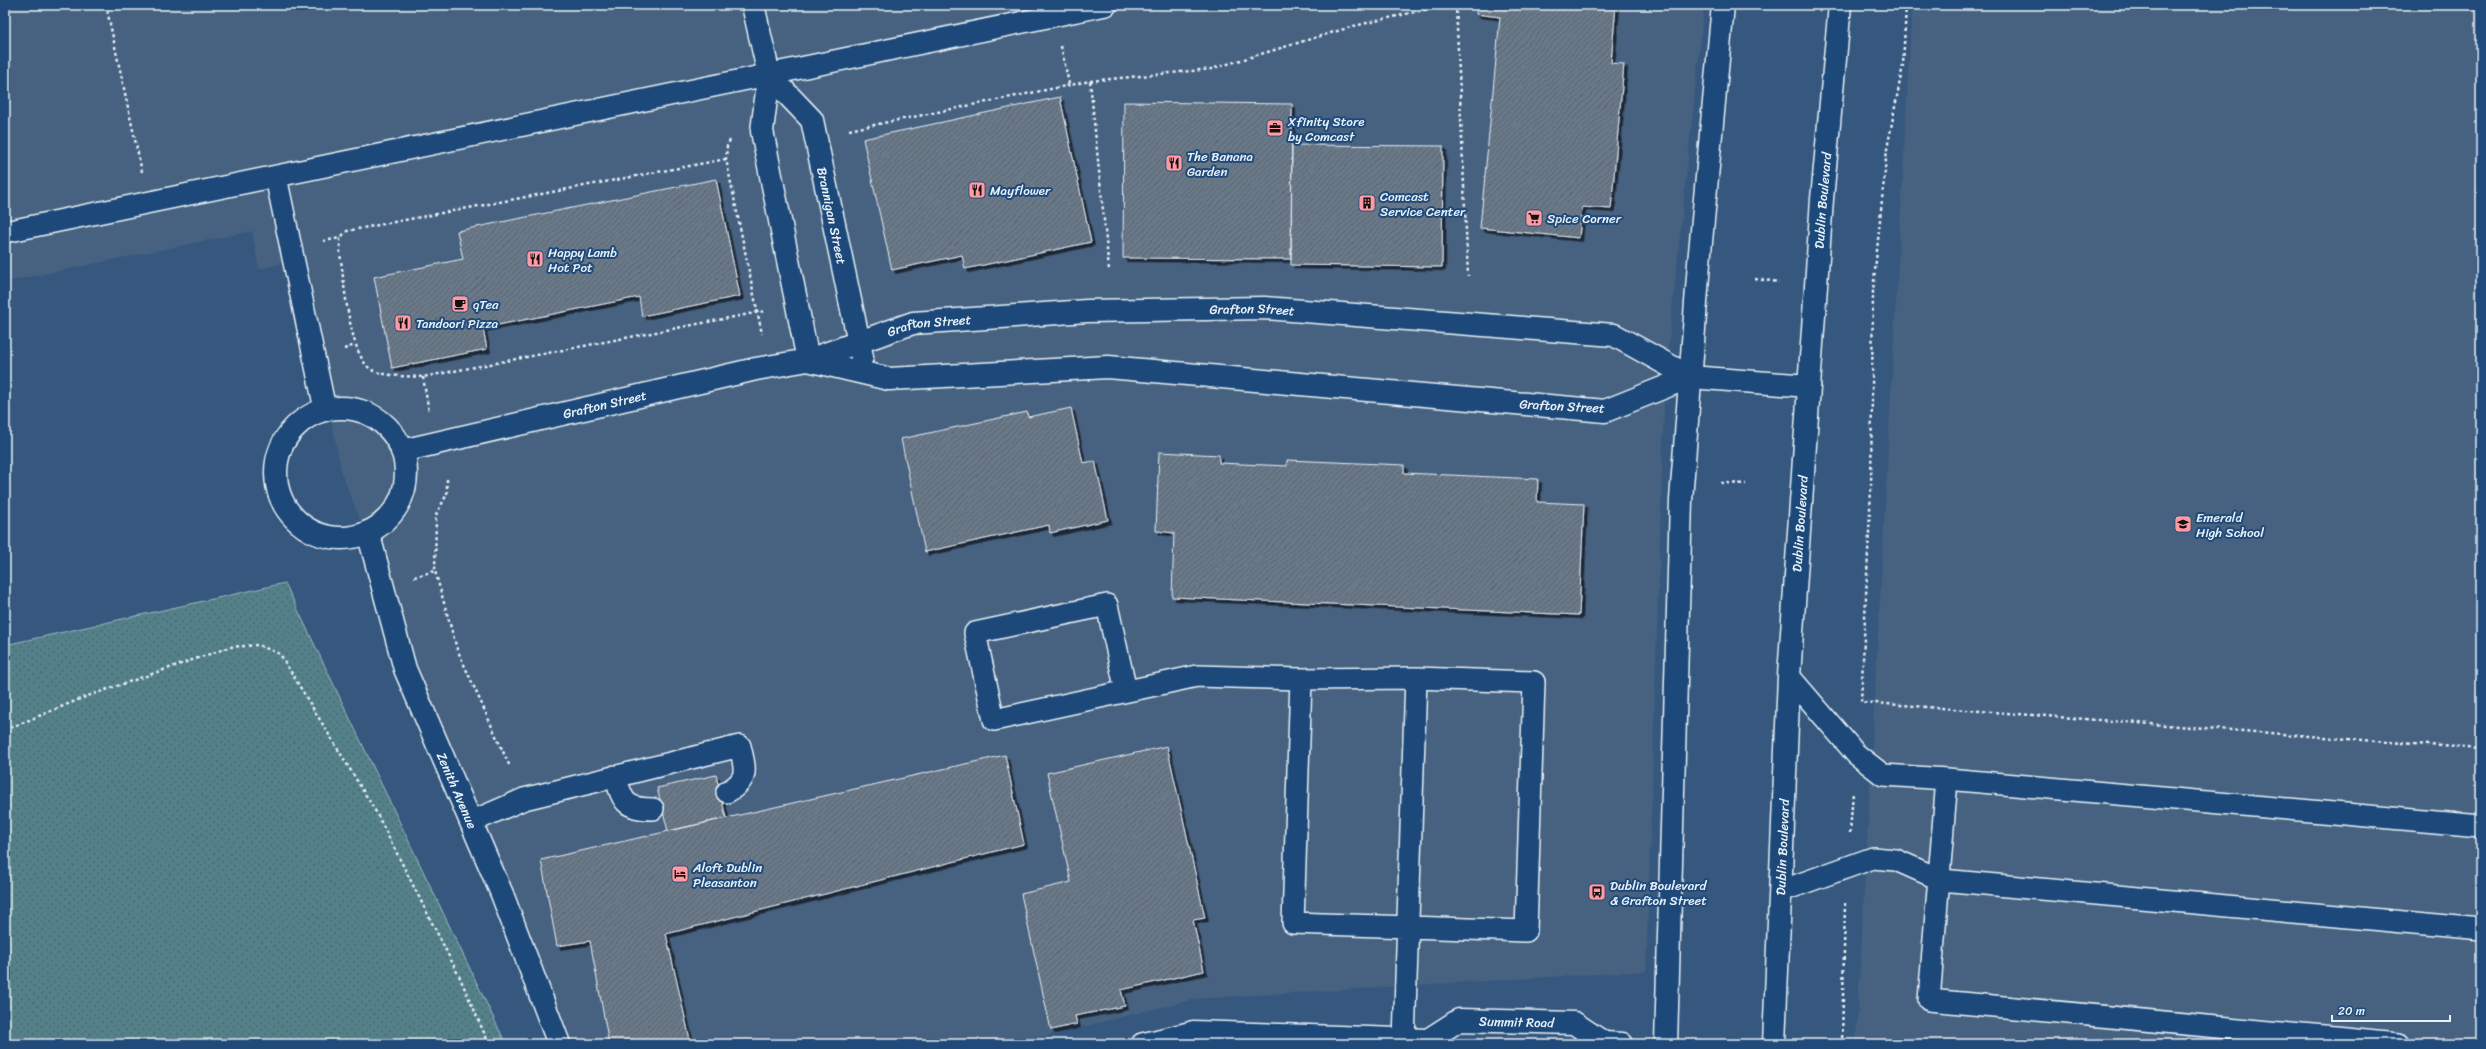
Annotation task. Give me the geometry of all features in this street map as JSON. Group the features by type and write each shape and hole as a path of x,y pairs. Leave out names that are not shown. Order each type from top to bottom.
{"street":[{"path":"754,5 769,75 762,130 808,360"},
{"path":"1666,1044 1681,500 1690,377 1723,5"},
{"name":"Dublin Boulevard","path":"1774,1044 1789,676 1822,199 1840,5"},
{"name":"Brannigan Street","path":"769,75 812,120 860,342 865,373"},
{"name":"Grafton Street","path":"402,452 756,369 808,360 913,323 1087,311 1264,308 1614,335 1690,377 1809,386"},
{"name":"Grafton Street","path":"808,360 889,379 1108,366 1605,412 1690,377"},
{"path":"346,408 366,412 383,423 397,439 402,452 406,480 399,502 386,520 368,532 347,538 324,536 304,526 289,510 279,490 277,470 280,449 291,432 301,422 325,409 346,408"},
{"name":"Zenith Avenue","path":"368,532 405,669 502,894 559,1044"},
{"name":"Summit Road","path":"1192,1038 1404,1040 1430,1042 1459,1020 1574,1023 1604,1044 1622,1044"}],"lane":[{"path":"5,232 1106,5"},
{"path":"276,177 325,409"},
{"path":"1126,691 1107,605 974,633 994,720 1197,676 1301,679 1416,678 1534,682 1526,931 1293,923 1301,679"},
{"path":"1789,676 1856,754 1883,775 1947,779 2481,826"},
{"path":"1404,1040 1416,678"},
{"path":"471,822 524,799 740,746 746,772 739,786 727,792"},
{"path":"615,776 622,800 636,809 653,809"},
{"path":"1947,779 1941,880 1929,1000 2399,1044"},
{"path":"1781,891 1873,858 1896,860 1941,880 2481,929"},
{"path":"1142,1044 1192,1038"}],"path":[{"path":"106,5 148,203"},
{"path":"849,130 1090,80 1211,69 1354,26 1446,5"},
{"path":"1456,5 1468,276"},
{"path":"1906,5 1903,65 1887,149 1873,291 1871,489 1861,702 2481,749"},
{"path":"1090,80 1109,270"},
{"path":"733,137 727,146 726,159 759,312 762,336"},
{"path":"317,242 340,238 347,231 726,159"},
{"path":"340,238 340,253 355,345 362,361 373,371 390,375 423,377 759,312"},
{"path":"1755,279 1779,282"},
{"path":"342,349 355,345"},
{"path":"423,377 430,415"},
{"path":"447,479 447,494 436,515 435,571 457,648 510,767"},
{"path":"1721,483 1746,484"},
{"path":"408,579 435,571"},
{"path":"5,730 85,697 230,647 258,645 280,654 376,812 460,978 489,1044"}],"shaded area":[{"path":"5,5 1704,5 1665,377 1646,971 1194,999 1014,1044 567,1044 342,474 299,259 259,269 252,231 5,282"},
{"name":"Emerald High School","path":"1912,5 2481,5 2481,1044 1856,1044"}],"green space":[{"path":"285,583 506,1044 5,1044 5,645"}],"building":[{"path":"1477,5 1616,5 1611,63 1624,64 1611,209 1582,207 1579,238 1480,228 1500,17 1476,14"},
{"name":"Mayflower","path":"1060,97 1091,242 965,269 962,255 892,270 863,139"},
{"path":"1124,102 1292,104 1291,259 1123,258"},
{"name":"Comcast Service Center","path":"1292,145 1443,146 1442,267 1291,265"},
{"path":"716,179 740,296 642,316 639,297 483,328 487,349 392,368 374,277 463,259 457,231"},
{"path":"1071,408 1083,463 1095,461 1108,520 1050,533 1049,525 925,552 901,439 1027,412 1028,417"},
{"path":"1159,452 1219,455 1219,463 1287,466 1287,460 1404,465 1404,473 1538,479 1537,502 1584,504 1579,615 1172,597 1174,533 1156,531"},
{"path":"1167,746 1205,918 1193,920 1204,971 1121,990 1125,1006 1075,1016 1077,1024 1051,1030 1021,894 1071,882 1047,773"},
{"path":"1005,755 1024,844 666,934 691,1044 609,1044 590,941 557,946 541,860"},
{"path":"716,775 726,818 668,831 657,788"}],"place":[{"name":"Xfinity Store by Comcast","path":"1275,128"},
{"name":"The Banana Garden","path":"1174,163"},
{"name":"Mayflower","path":"977,190"},
{"name":"Comcast Service Center","path":"1367,203"},
{"name":"Spice Corner","path":"1534,218"},
{"name":"Happy Lamb Hot Pot","path":"535,259"},
{"name":"qTea","path":"460,304"},
{"name":"Tandoori Pizza","path":"403,323"},
{"name":"Emerald High School","path":"2183,524"},
{"name":"Aloft Dublin Pleasanton","path":"680,874"},
{"name":"Dublin Boulevard & Grafton Street","path":"1597,892"}]}
